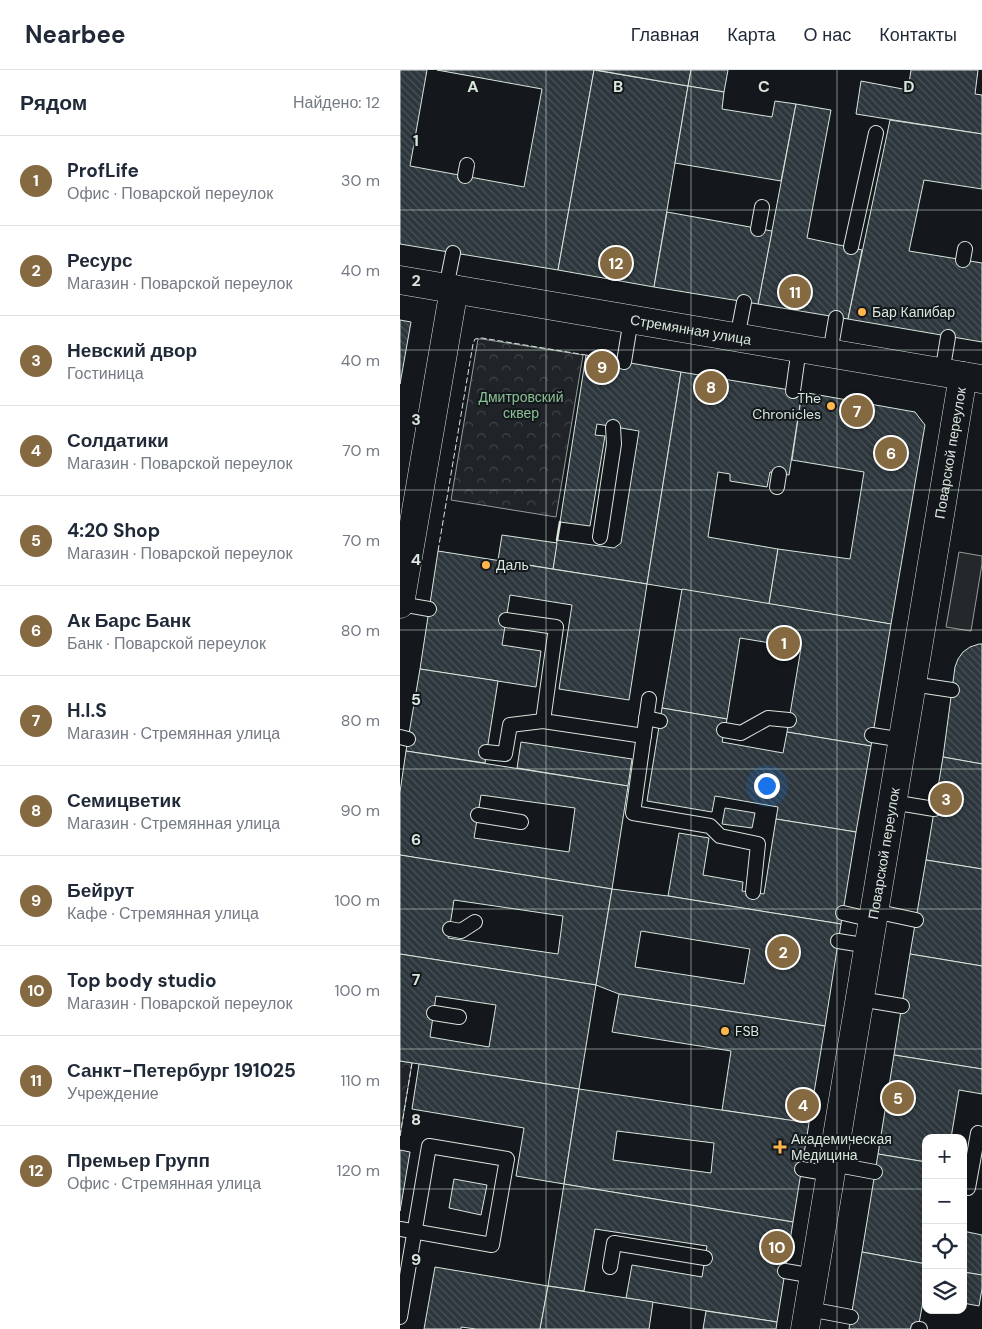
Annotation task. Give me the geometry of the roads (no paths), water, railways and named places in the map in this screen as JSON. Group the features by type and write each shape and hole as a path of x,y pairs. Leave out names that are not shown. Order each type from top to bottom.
{"street":[{"name":"Стремянная улица","path":"400,280 962,376"},
{"path":"400,604 409,502 450,289"},
{"name":"Поварской переулок","path":"807,1319 962,376"}],"lane":[{"path":"851,247 876,133"},
{"path":"758,229 762,207"},
{"path":"450,289 453,253"},
{"path":"737,338 744,302"},
{"path":"830,353 836,318"},
{"path":"624,362 631,319"},
{"path":"948,336 962,376"},
{"path":"793,391 799,348"},
{"path":"600,537 614,444 613,426"},
{"path":"400,604 429,609"},
{"path":"506,620 556,627 543,721"},
{"path":"912,684 952,690"},
{"path":"649,699 633,813 710,826 720,836 758,844 753,892"},
{"path":"646,718 660,721"},
{"path":"724,730 741,733 768,718 789,720"},
{"path":"486,752 505,754 510,725 543,721 644,736"},
{"path":"872,735 903,740"},
{"path":"892,802 934,810"},
{"path":"478,815 521,822"},
{"path":"843,913 916,920"},
{"path":"450,929 460,931 475,922"},
{"path":"838,942 868,946"},
{"path":"860,999 902,1006"},
{"path":"434,1013 459,1017"},
{"path":"967,1188 978,1133"},
{"path":"400,1229 414,1231 492,1245 507,1159 429,1146 414,1231 400,1317"},
{"path":"802,1169 875,1172"},
{"path":"610,1267 614,1243 705,1258"},
{"path":"785,1271 814,1276"},
{"path":"807,1319 851,1317"}],"place":[{"name":"Премьер Групп","path":"616,263"},
{"name":"Санкт-Петербург 191025","path":"795,292"},
{"name":"Бар Капибар","path":"862,312"},
{"name":"Бейрут","path":"602,367"},
{"name":"Семицветик","path":"711,387"},
{"name":"The Chronicles","path":"831,406"},
{"name":"H.I.S","path":"857,411"},
{"name":"Ак Барс Банк","path":"891,453"},
{"name":"Даль","path":"486,565"},
{"name":"ProfLife","path":"784,643"},
{"name":"Невский двор","path":"946,799"},
{"name":"Ресурс","path":"783,952"},
{"name":"FSB","path":"725,1031"},
{"name":"4:20 Shop","path":"898,1098"},
{"name":"Солдатики","path":"803,1105"},
{"name":"Академическая Медицина","path":"780,1147"},
{"name":"Top body studio","path":"777,1247"}],"park label":[{"name":"Дмитровский сквер","path":"521,406"}]}
